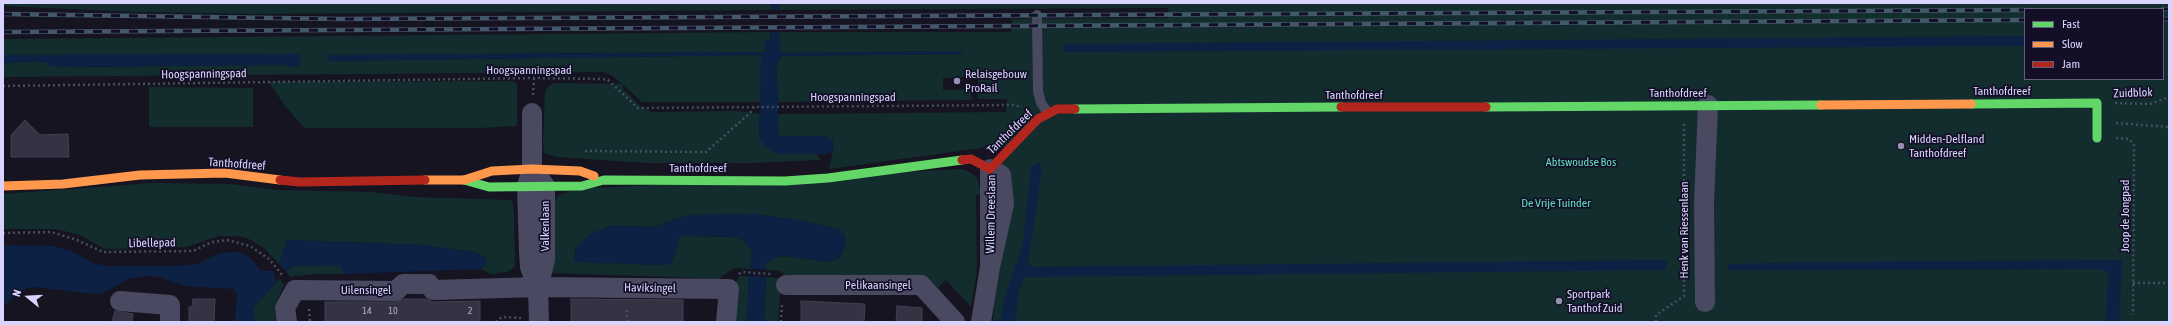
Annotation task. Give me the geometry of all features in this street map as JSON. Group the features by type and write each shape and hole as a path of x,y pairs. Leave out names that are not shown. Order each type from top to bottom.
{"street":[{"name":"Tanthofdreef","path":"5,185 63,184 140,175 225,173 300,182 464,180 492,172 535,181 582,186 604,180 792,180 828,178 971,159 990,169 1038,119 1058,109 2097,103"},
{"path":"2097,103 2097,138"},
{"name":"Henk van Riessenlaan","path":"1705,302 1704,203 1708,105"},
{"name":"Valkenlaan","path":"532,113 535,181 530,267 538,287 539,320"},
{"name":"Willem Dreeslaan","path":"981,322 990,267 1004,204 1001,175 990,169"},
{"name":"Tanthofdreef","path":"464,180 489,187 535,181 580,171 604,180"},
{"name":"Pelikaansingel","path":"780,279 921,285 955,322"},
{"name":"Uilensingel","path":"287,322 285,308 295,290 396,291 403,284 429,284 433,290 538,287"},
{"name":"Haviksingel","path":"538,287 729,289 726,322"},
{"path":"120,301 170,305 170,322"}],"lane":[{"path":"1037,15 1038,91 1041,103 1048,113"}],"path":[{"name":"Hoogspanningspad","path":"3,86 534,78 600,79 608,80 638,108 1012,104 1026,108 1038,119"},
{"name":"Zuidblok","path":"2097,103 2150,104 2169,97"},
{"path":"579,151 706,152 750,113 754,106"},
{"path":"2097,122 2169,127"},
{"name":"Henk van Riessenlaan","path":"1656,322 1656,315 1684,296 1684,123"},
{"name":"Joop de Jongpad","path":"2097,138 2129,139 2134,142 2133,315"},
{"name":"Libellepad","path":"3,233 52,232 77,240 103,252 193,251 212,242 228,240 250,246 269,259 287,281"},
{"path":"742,272 780,279"},
{"path":"2133,283 2169,283"},
{"path":"496,322 502,317 539,320"}],"green space":[{"path":"3,3 770,3 771,10 263,14 135,12 3,6"},
{"name":"Abtswoudse Bos","path":"778,3 2169,3 2169,322 993,322 1003,140 981,148 829,169 834,146 778,135 777,114 1006,112 1007,99 978,99 978,77 972,77 971,68 971,77 943,78 943,90 971,89 972,99 969,100 778,102 776,66 781,56 961,54 962,51 780,53 778,32 1011,32 1012,19 1168,18 1168,8 779,10"},
{"path":"770,32 771,39 766,40 764,52 328,55 328,61 761,55 761,102 642,102 612,75 603,72 3,77 3,63 37,61 48,63 50,66 64,67 286,65 295,67 300,54 3,55 3,39"},
{"path":"512,81 517,84 517,126 480,128 304,128 285,106 269,82"},
{"path":"554,83 622,84 624,90 641,107 652,112 740,111 760,114 759,135 780,154 817,154 820,160 753,163 646,163 557,157 544,153 543,143 545,91"},
{"path":"149,87 253,88 253,127 149,127"},
{"path":"961,169 970,172 977,178 981,194 976,195 977,270 971,307 946,280 936,289 790,281 781,271 767,270 764,264 775,257 785,256 828,262 839,258 845,246 838,229 804,221 755,214 688,215 654,227 610,226 576,247 574,256 575,262 665,265 671,263 676,251 679,236 736,237 744,241 752,251 750,269 734,268 721,277 715,284 702,278 549,273 552,205 558,196 575,189"},
{"path":"152,183 230,184 275,190 371,192 415,197 512,200 514,212 515,267 507,272 491,274 480,269 486,265 487,259 473,252 420,245 287,240 279,264 265,249 247,238 237,236 218,236 187,247 105,249 80,235 56,229 3,229 3,194"},
{"path":"341,265 344,274 314,274 290,277 286,271 293,266"},
{"path":"739,276 749,276 747,322 734,322 733,290"},
{"path":"766,277 778,278 781,280 778,322 764,322"},
{"path":"280,278 284,285 274,307 277,322 254,322 254,307"}],"water":[{"path":"771,3 778,3 780,53 962,51 962,54 781,56 776,66 778,102 777,133 781,136 827,136 833,140 834,146 832,151 826,154 780,154 772,152 761,141 759,131 761,55 328,61 328,55 764,52 766,40 771,39"},
{"path":"2024,36 2024,46 1064,52 1063,44"},
{"path":"300,54 300,65 295,67 286,65 64,67 50,66 48,63 37,61 3,63 3,55"},
{"path":"1039,162 1042,169 1028,262 1031,267 1663,260 1667,261 1666,268 1665,270 1024,277 1018,294 1015,322 1000,322 1005,296 1023,244 1031,167"},
{"path":"755,214 804,221 838,229 846,236 845,246 839,258 828,262 785,256 775,257 765,265 767,270 750,269 752,251 744,241 736,237 679,236 676,251 671,263 665,265 574,262 576,247 590,234 610,226 654,227 688,215"},
{"path":"287,240 420,245 473,252 487,259 486,265 480,269 344,274 340,265 293,266 286,271 279,264"},
{"path":"3,245 53,246 72,251 92,263 107,266 178,266 197,264 220,253 236,252 248,256 261,271 273,271 276,282 254,307 254,322 235,322 237,295 234,289 185,286 159,277 144,276 128,279 105,292 95,294 35,287 24,289 3,306"},
{"path":"2122,260 2119,322 2106,322 2108,274 2102,269 1728,269 1729,264"},
{"path":"749,276 766,277 764,322 747,322"}],"pier":[{"path":"769,10 779,10 780,32 770,32"}],"building":[{"path":"25,120 40,135 68,134 69,157 11,157 11,135"},
{"path":"193,299 215,299 214,322 189,322 189,307 192,307"},
{"path":"404,299 426,299 433,302 480,301 480,322 325,322 325,302 396,302"},
{"path":"571,299 683,300 683,321 571,322"},
{"path":"801,301 865,304 864,322 801,322"},
{"path":"897,306 922,308 922,322 896,322"},
{"path":"115,311 133,314 132,322 112,322"}],"railway":[{"path":"2164,9 2169,9"},
{"path":"3,14 342,19 2024,10"},
{"path":"2164,19 2169,19"},
{"path":"3,32 2024,20"}],"traffic: fast":[{"path":"1971,104 2097,103 2097,138"},
{"path":"1486,107 1821,105"},
{"path":"1075,109 1341,107"},
{"path":"464,180 489,187 582,186 604,180 785,181 828,178 962,160"}],"traffic: slow":[{"path":"1821,105 1971,104"},
{"path":"425,180 464,180 492,171 532,169 580,171 594,176"},
{"path":"3,186 63,184 140,175 225,173 280,180"}],"traffic: jam":[{"path":"1341,107 1486,107"},
{"path":"962,160 971,159 990,169 1038,119 1057,109 1075,109"},
{"path":"280,180 300,182 425,180"}],"place":[{"name":"Relaisgebouw ProRail","path":"957,81"},
{"name":"Midden-Delfland Tanthofdreef","path":"1901,146"},
{"name":"Sportpark Tanthof Zuid","path":"1559,301"}],"park label":[{"name":"De Vrije Tuinder","path":"1556,203"}]}
